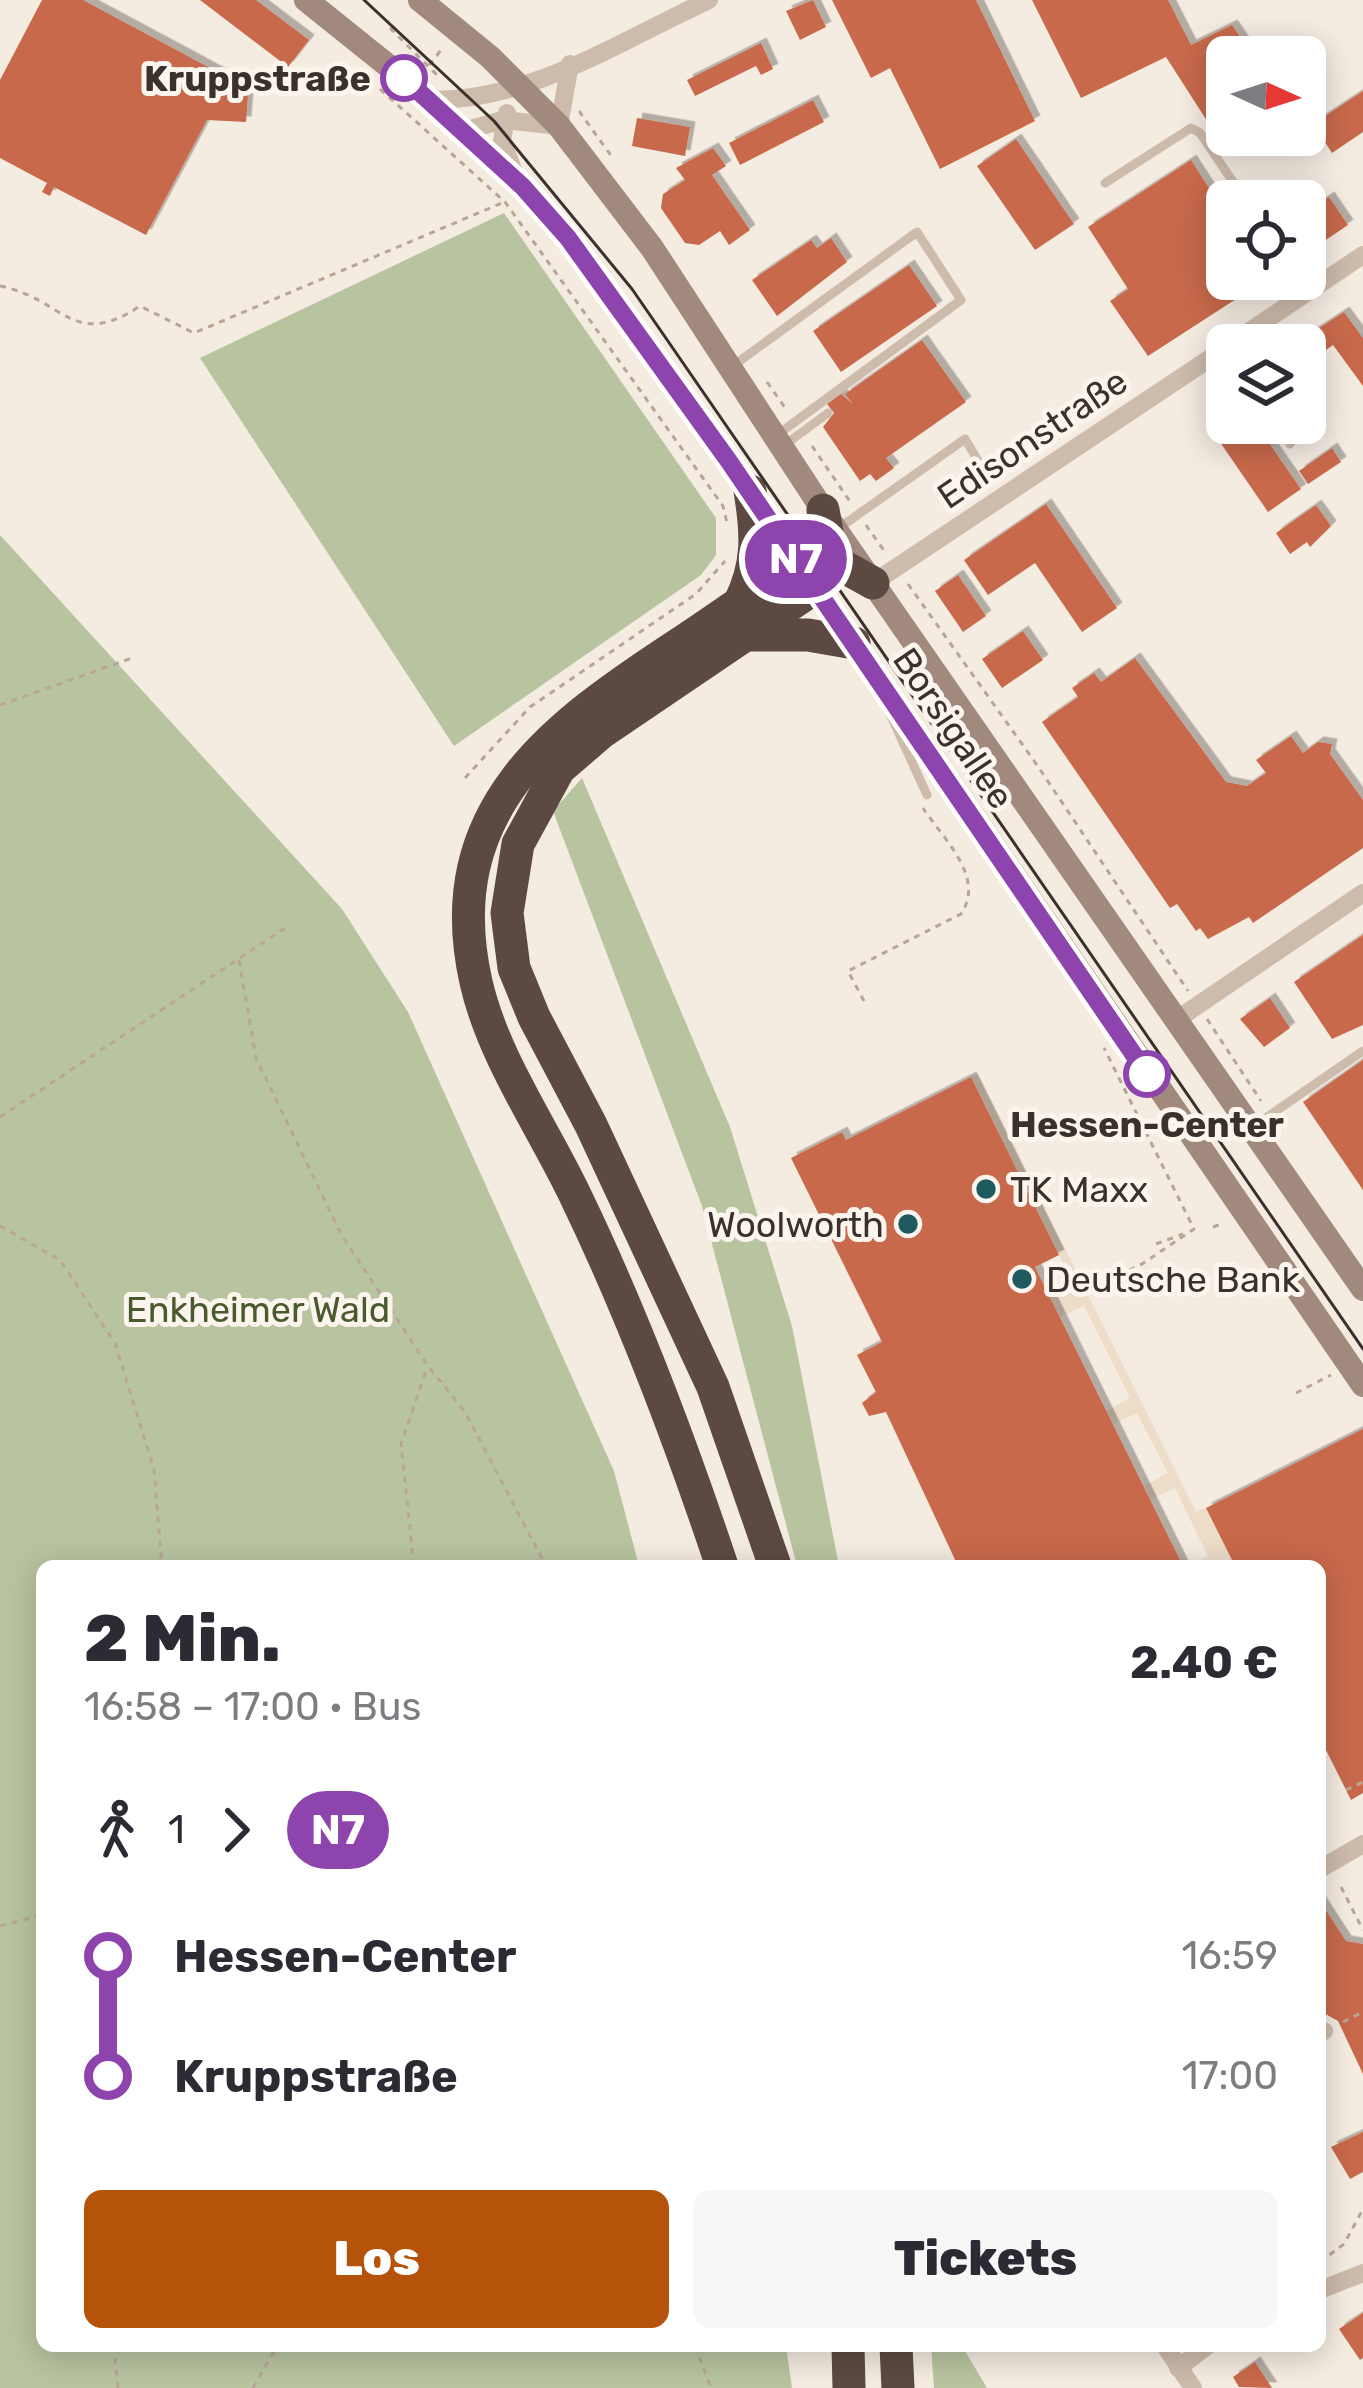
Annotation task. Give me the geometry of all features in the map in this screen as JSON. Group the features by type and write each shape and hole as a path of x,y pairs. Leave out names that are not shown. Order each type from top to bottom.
{"highway":[{"path":"743,620 758,544 750,491"},
{"path":"773,1560 713,1387 591,1125 534,1017 514,968 507,914 518,844 559,770 822,550 885,576"},
{"path":"720,1560 638,1339 588,1222 487,1020 475,978 470,916 474,875 490,825 528,761 576,712 743,620 854,643"},
{"path":"848,2352 849,2388"},
{"path":"896,2352 898,2388"}],"main road":[{"name":"Borsigallee","path":"306,0 433,88 460,132 514,194 581,256 750,491 822,550"},
{"name":"Borsigallee","path":"420,0 522,89 571,120 652,248 739,361 788,434 854,643 1363,1385"},
{"name":"Borsigallee","path":"885,576 1188,1012 1363,1289"}],"street":[{"path":"433,88 484,98 522,89 709,0"},
{"path":"484,98 491,78 490,57"},
{"path":"460,132 503,120 571,120 570,64"},
{"path":"514,194 503,120 522,89"},
{"name":"Edisonstraße","path":"1326,274 1363,255"},
{"name":"Edisonstraße","path":"1258,324 1287,300"},
{"name":"Edisonstraße","path":"885,576 1206,363"},
{"path":"1188,1012 1363,893"},
{"path":"1326,1866 1358,1850"},
{"path":"1326,2288 1363,2273"},
{"path":"1169,2352 1193,2388"},
{"path":"1178,2368 1199,2352"}],"lane":[{"path":"1105,183 1191,128 1201,133 1232,180"},
{"path":"739,361 917,232 961,300 788,434"},
{"path":"788,434 828,413"},
{"path":"822,550 859,514 965,439 985,472"},
{"path":"880,682 921,796"},
{"path":"1261,1121 1363,1051"}],"path":[{"path":"390,28 428,66 433,88"},
{"path":"428,66 444,47"},
{"path":"375,85 514,194 723,506 728,528"},
{"path":"571,120 621,170"},
{"path":"0,286 80,323 111,326 140,306 194,334 514,194"},
{"path":"739,361 788,434 859,514 885,576 1037,765 1188,1012 1261,1121"},
{"path":"465,778 530,706 696,594 734,550"},
{"path":"0,704 132,658"},
{"path":"864,1001 848,970 961,914 968,902 966,872 921,796"},
{"path":"0,1117 285,928"},
{"path":"239,960 256,1058 340,1234 428,1366 465,1412 543,1560"},
{"path":"1086,1291 1142,1264 1194,1229 1119,1077"},
{"path":"1214,1227 1231,1220"},
{"path":"0,1226 59,1260 115,1342 154,1469 162,1560"},
{"path":"1156,1244 1185,1234"},
{"path":"413,1560 401,1444 428,1366"},
{"path":"1296,1393 1338,1372"},
{"path":"1346,1790 1363,1782"},
{"path":"1341,1887 1363,1930"},
{"path":"0,1925 36,1916"},
{"path":"1326,2030 1363,2012"},
{"path":"1326,2258 1344,2244 1363,2209"},
{"path":"115,2352 118,2388"},
{"path":"253,2388 274,2352"},
{"path":"697,2352 711,2388"}],"green space":[{"path":"504,213 716,518 716,555 701,575 454,746 200,358"},
{"name":"Enkheimer Wald","path":"0,535 342,909 408,1012 614,1471 637,1560 36,1560 36,2352 787,2352 792,2388 0,2388"},
{"path":"582,778 730,1127 792,1326 838,1560 795,1560 702,1206 553,811"},
{"path":"931,2352 966,2352 987,2388 934,2388"}],"shaded area":[{"path":"978,1074 1196,1512 1206,1508 1232,1560 1200,1560 1208,1556 1175,1488 1150,1500 1144,1486 1168,1473 1137,1413 1113,1424 1106,1411 1130,1398 1084,1306 1060,1317 1047,1292 1071,1279 971,1077"}],"building":[{"path":"42,0 83,0 238,83 249,82 246,122 207,120 146,235 54,187 50,196 42,192 47,183 0,158 0,80"},
{"path":"200,0 256,0 309,40 288,67"},
{"path":"813,0 826,27 800,40 786,11"},
{"path":"832,0 976,0 1035,121 940,169 890,68 871,78"},
{"path":"1032,0 1168,0 1191,45 1206,38 1206,119 1166,57 1081,98"},
{"path":"1232,25 1240,36 1209,36"},
{"path":"761,43 773,69 761,75 756,66 695,96 687,80"},
{"path":"1363,91 1363,132 1332,153 1326,144 1326,115"},
{"path":"813,100 824,122 740,165 729,143"},
{"path":"637,118 690,127 685,156 632,146"},
{"path":"1016,139 1074,224 1035,250 977,166"},
{"path":"713,148 726,166 712,175 750,230 729,245 720,231 699,245 685,243 661,208 663,194 685,180 676,168"},
{"path":"1191,160 1206,183 1206,300 1235,300 1148,356 1110,301 1128,289 1088,227"},
{"path":"1326,199 1348,225 1326,240"},
{"path":"831,238 847,262 777,316 752,280 811,240 817,248"},
{"path":"909,265 937,306 841,372 813,331"},
{"path":"1344,312 1363,338 1363,386 1333,345 1326,350 1325,324"},
{"path":"922,340 966,402 886,458 894,468 876,481 870,474 860,481 823,427 834,413 827,404 841,394 853,404 845,394"},
{"path":"1221,444 1270,444 1301,489 1268,512"},
{"path":"1332,448 1341,462 1308,484 1299,471"},
{"path":"1046,504 1117,608 1082,632 1035,563 988,595 964,560"},
{"path":"1316,505 1331,526 1310,547 1307,542 1290,554 1276,533"},
{"path":"958,575 986,616 963,632 935,591"},
{"path":"1023,631 1043,660 1002,688 982,659"},
{"path":"1135,658 1226,782 1247,786 1266,773 1256,760 1291,736 1303,753 1318,742 1332,744 1330,754 1363,800 1363,848 1253,923 1249,917 1208,939 1200,928 1196,931 1177,904 1170,908 1042,722 1078,697 1072,688 1094,673 1101,682"},
{"path":"1363,935 1363,1025 1332,1039 1294,982"},
{"path":"1270,998 1290,1028 1264,1047 1240,1019"},
{"path":"1363,1060 1363,1190 1303,1102"},
{"name":"Hessen-Center","path":"971,1077 1059,1255 1035,1267 1180,1560 955,1560 886,1412 869,1416 862,1403 876,1392 857,1355 882,1342 791,1158 842,1132 846,1140"},
{"path":"1363,1429 1363,1793 1351,1800 1326,1750 1326,1560 1232,1560 1206,1508"},
{"path":"1326,1910 1346,1941 1363,1944 1363,2074 1338,2021 1326,2014"},
{"path":"1363,2132 1363,2172 1350,2179 1331,2147"},
{"path":"1363,2313 1363,2358 1360,2360 1339,2329"},
{"path":"1255,2362 1272,2388 1239,2387 1233,2377"}],"tram line":[{"path":"364,0 494,121 632,289 1363,1349"}],"bus line":[{"name":"N7","path":"404,78 545,210 662,364 1147,1074"}],"place":[{"name":"Kruppstraße","path":"404,78"},
{"name":"Hessen-Center","path":"1147,1074"},
{"name":"TK Maxx","path":"986,1189"},
{"name":"Woolworth","path":"908,1224"},
{"name":"Deutsche Bank","path":"1022,1279"}]}
